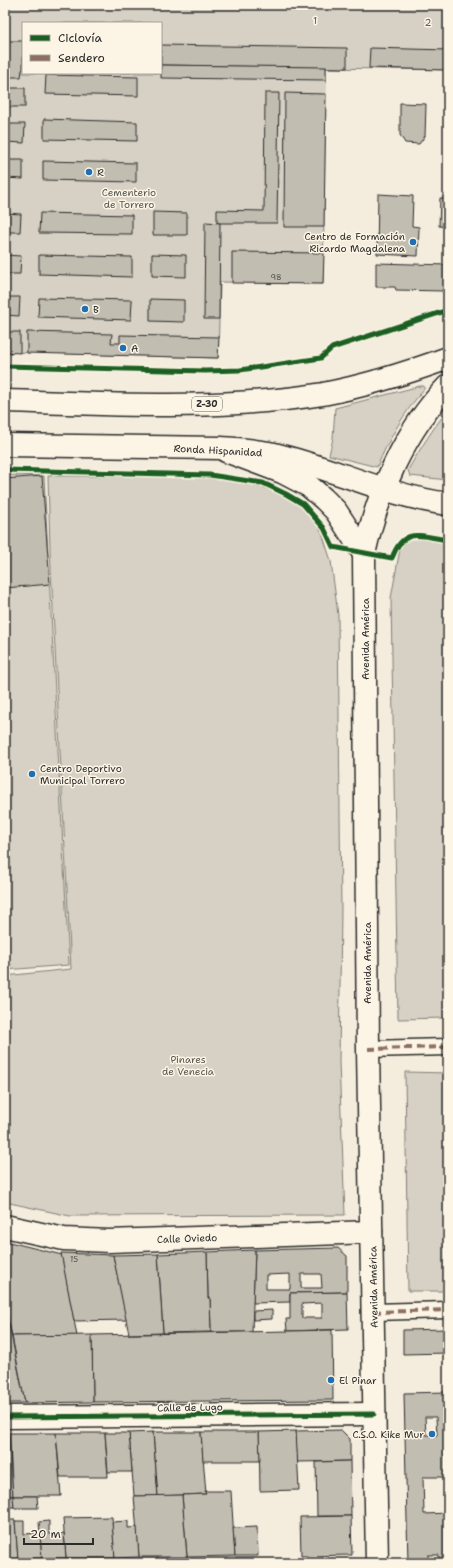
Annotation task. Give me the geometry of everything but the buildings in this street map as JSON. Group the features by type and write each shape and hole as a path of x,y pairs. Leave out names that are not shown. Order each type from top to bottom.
{"main road":[{"name":"Z-30","path":"5,402 168,405 279,400 354,388 384,380 448,358"},
{"name":"Avenida América","path":"377,1563 368,1048 364,554 372,523 394,466 411,434 448,386"},
{"name":"Ronda Hispanidad","path":"5,445 220,448 273,454 316,466 401,494 448,504"},
{"path":"220,448 282,472 309,486 336,511 364,554"},
{"name":"Calle Oviedo","path":"5,1226 64,1239 109,1241 371,1232"},
{"name":"Calle de Lugo","path":"5,1417 374,1414"}],"street":[{"path":"368,1048 448,1047"},
{"path":"373,1312 448,1310"}],"green space":[{"name":"Cementerio de Torrero","path":"5,5 448,5 448,70 326,68 323,284 220,282 218,358 5,352"},
{"path":"424,386 424,389 398,426 377,467 329,455 333,438 335,408"},
{"path":"448,410 448,480 410,476 408,470 437,424"},
{"name":"Centro Deportivo Municipal Torrero","path":"5,475 44,476 69,965 5,970"},
{"name":"Pinares de Venecia","path":"48,476 180,476 246,482 277,492 298,504 311,514 322,533 331,561 338,615 341,911 339,1062 345,1215 70,1216 5,1202 5,976 71,969 50,549"},
{"path":"416,538 448,543 448,1018 398,1019 391,598 400,549 406,541"},
{"path":"405,1072 448,1073 448,1291 408,1291"}],"marked path":[{"path":"368,1049 448,1047"},
{"path":"373,1312 448,1310"}],"cycle path":[{"path":"5,366 205,371 240,370 321,358 332,348 448,310"},
{"path":"5,470 210,475 263,483 303,504 324,528 333,547 392,558 402,541 408,537 422,536 448,540"},
{"path":"5,1417 374,1414"}],"place":[{"name":"R","path":"89,172"},
{"name":"Centro de Formación Ricardo Magdalena","path":"413,242"},
{"name":"B","path":"85,309"},
{"name":"A","path":"123,348"},
{"name":"Centro Deportivo Municipal Torrero","path":"32,774"},
{"name":"El Pinar","path":"331,1380"},
{"name":"C.S.O. Kike Mur","path":"432,1434"}],"park label":[{"name":"1","path":"315,20"},
{"name":"2","path":"428,22"}]}
